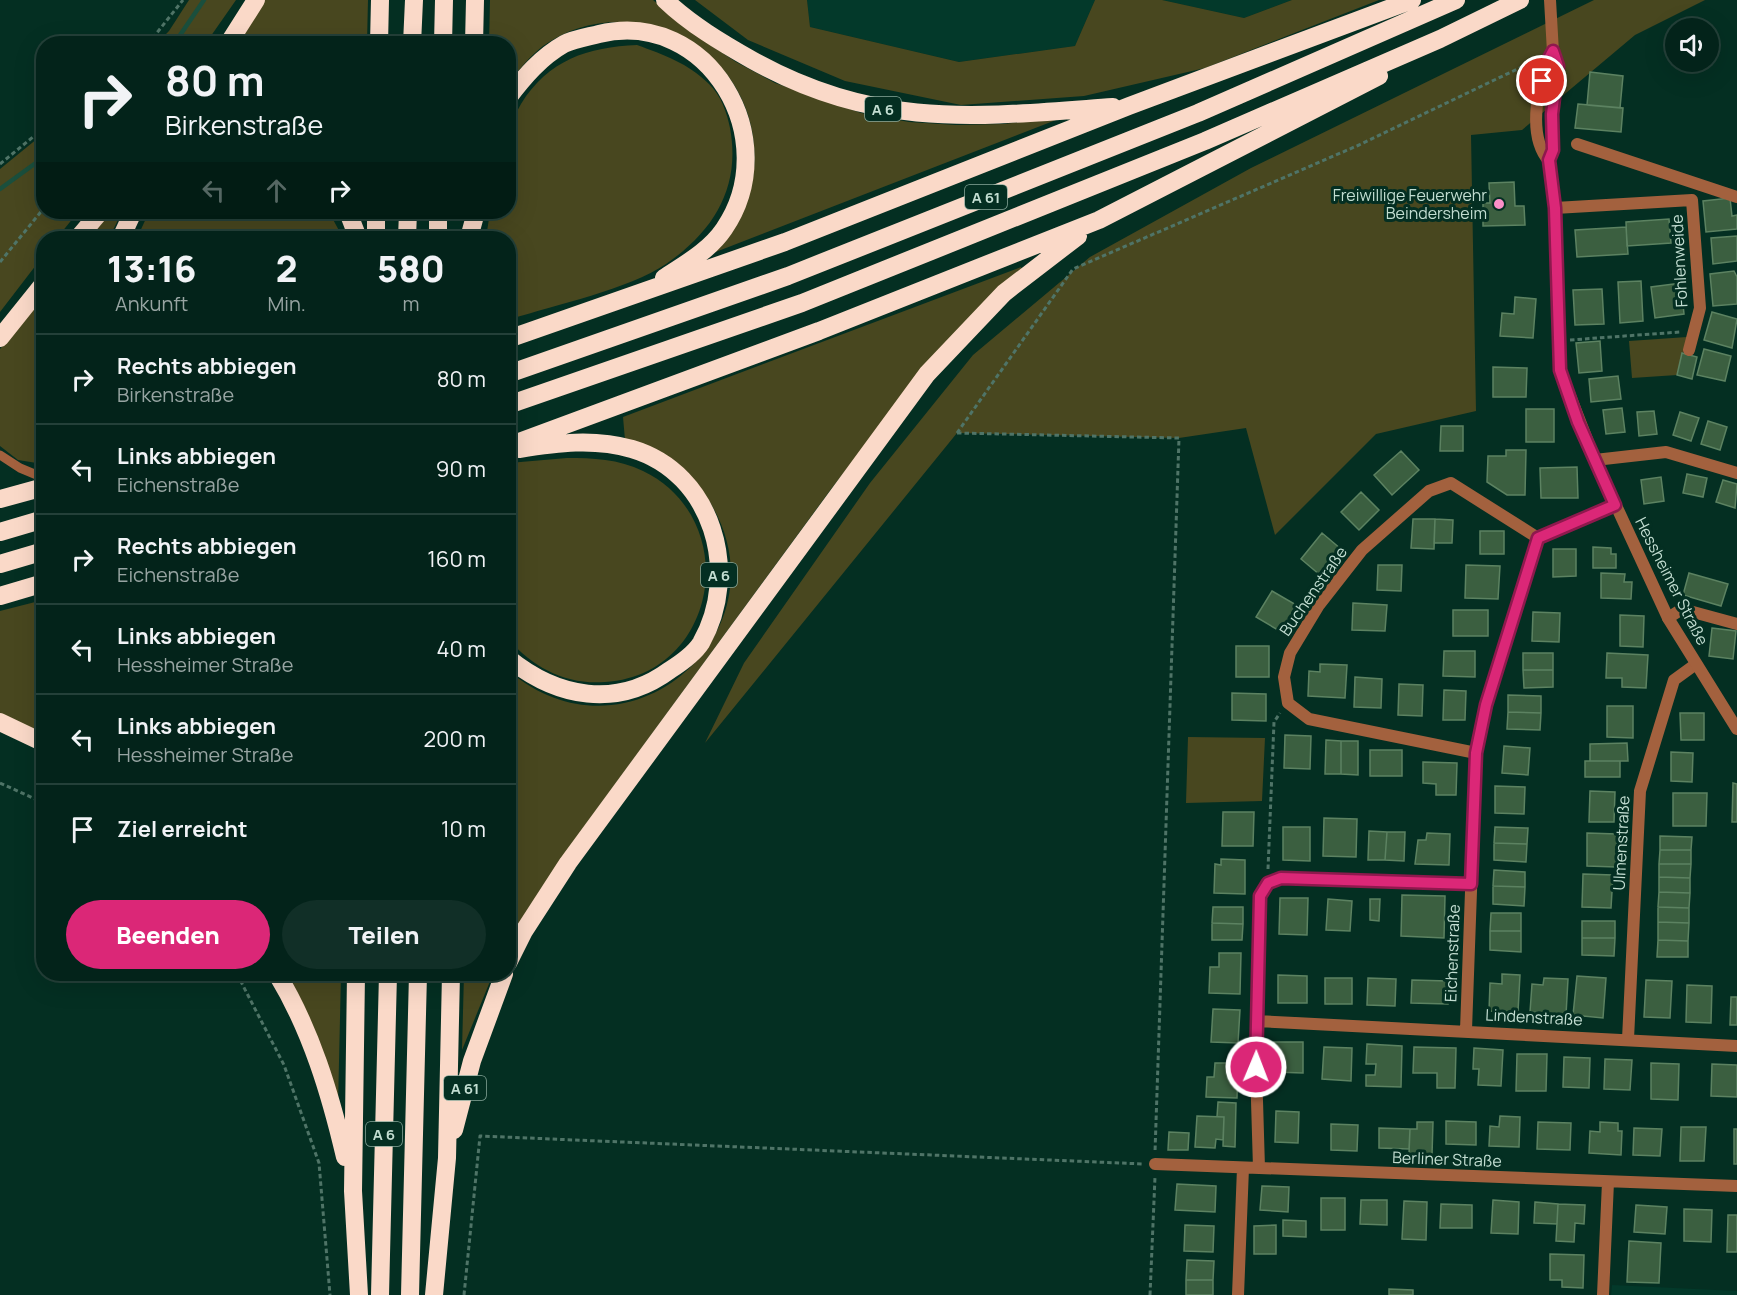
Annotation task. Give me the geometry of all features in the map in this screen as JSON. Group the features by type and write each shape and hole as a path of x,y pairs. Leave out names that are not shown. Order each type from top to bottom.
{"highway":[{"path":"233,36 256,0"},
{"path":"379,36 380,0"},
{"path":"412,36 414,0"},
{"path":"443,36 444,0"},
{"path":"474,36 475,0"},
{"name":"A 6","path":"665,0 678,12 735,51 781,76 850,103 895,112 949,117 1129,106"},
{"path":"516,336 785,242 1129,106 1412,0"},
{"name":"A 61","path":"516,371 788,276 1198,113 1456,0"},
{"name":"A 61","path":"516,402 802,303 1205,141 1440,39 1520,0"},
{"path":"516,88 527,74 550,53 566,43 610,31 639,32 668,39 693,52 710,66 724,84 741,120 745,141 746,167 738,202 724,230 707,248 638,295"},
{"name":"A 61","path":"516,445 819,331 1099,220 1368,83 1440,39"},
{"path":"84,231 93,219"},
{"name":"A 61","path":"516,948 568,863 927,374 1004,293 1099,220"},
{"path":"0,338 36,293"},
{"name":"A 6","path":"516,447 583,442 633,450 656,459 680,478 702,504 716,543 719,573 717,603 699,645 683,660 651,682 631,690 608,694 581,694 553,687 516,665"},
{"path":"0,499 36,489"},
{"path":"0,531 36,521"},
{"path":"0,564 36,553"},
{"path":"0,596 36,585"},
{"path":"0,722 36,739"},
{"name":"A 6","path":"280,981 314,1048 335,1115 353,1191"},
{"name":"A 6","path":"356,981 353,1191 359,1295"},
{"name":"A 6","path":"380,1295 388,981"},
{"name":"A 6","path":"410,1295 418,981"},
{"path":"434,1295 447,1158 451,981"},
{"name":"A 61","path":"447,1158 472,1061 501,981"}],"street":[{"name":"Hessheimer Straße","path":"1550,0 1553,51 1546,64 1537,114 1543,153 1549,160 1555,208 1560,370 1595,460 1668,618 1737,729"},
{"path":"1577,144 1737,197"},
{"path":"1680,201 1691,182"},
{"name":"Fohlenweide","path":"1555,208 1692,200 1700,308 1689,350"},
{"path":"1595,460 1666,452 1737,473"},
{"name":"Buchenstraße","path":"1288,703 1284,677 1290,653 1319,605 1362,550 1429,490 1451,483 1538,538"},
{"path":"1538,538 1615,505"},
{"name":"Eichenstraße","path":"1466,1030 1476,753 1486,705 1538,538"},
{"path":"1668,618 1682,609 1737,624"},
{"name":"Ulmenstraße","path":"1628,1040 1640,790 1674,680 1696,664"},
{"path":"1288,703 1310,719 1476,753"},
{"path":"1259,1168 1257,1021 1260,896 1268,883 1281,878 1471,884"},
{"name":"Lindenstraße","path":"1257,1021 1466,1030 1737,1046"},
{"name":"Berliner Straße","path":"1155,1164 1737,1186"},
{"path":"1238,1295 1243,1168"},
{"path":"1603,1295 1608,1182"}],"lane":[{"path":"0,455 20,468 36,475"}],"path":[{"path":"154,36 183,0"},
{"path":"1150,1295 1179,438 957,433 1073,270 1359,145 1553,51"},
{"path":"0,164 36,135"},
{"path":"0,262 36,218"},
{"path":"1560,340 1694,332"},
{"path":"1268,883 1274,722 1288,703"},
{"path":"0,783 36,799"},
{"path":"241,981 284,1065 319,1163 330,1295"},
{"path":"464,1295 480,1136 1155,1164"}],"shaded area":[{"path":"189,0 236,0 211,36 164,36"},
{"path":"265,0 368,0 367,36 240,36"},
{"path":"490,0 653,0 700,38 736,62 775,83 861,113 909,122 956,125 1004,124 1051,118 1056,120 713,253 735,226 744,208 753,178 754,147 749,118 738,91 721,67 699,47 673,32 643,24 617,22 578,28 554,39 534,54 516,74 516,36 489,36"},
{"path":"695,0 807,0 810,27 959,62 1075,46 1095,0 1162,0 1244,18 1292,0 1379,0 1205,68 1084,96 961,105 845,81 748,40"},
{"path":"807,0 1095,0 1075,46 959,62 810,27"},
{"path":"1162,0 1292,0 1244,18"},
{"path":"1594,0 1705,0 1635,35 1522,130 1471,135 1476,411 1376,434 1275,535 1246,428 1179,438 957,433 705,743 744,663 870,483 973,355 1090,257 1251,168"},
{"path":"637,45 675,60 693,70 713,88 725,110 730,128 731,170 727,188 720,206 698,237 666,264 651,273 612,289 516,318 516,231 487,231 489,219 516,219 516,114 532,89 544,76 557,67 586,53 619,46"},
{"path":"36,140 36,219 72,219 63,231 36,231 36,265 0,312 0,169"},
{"path":"104,219 118,219 112,231 95,231"},
{"path":"146,219 333,219 339,231 140,231"},
{"path":"1021,267 1022,270 936,354 831,489 575,839 540,890 516,931 516,675 556,698 603,706 647,696 685,672 714,637 729,595 728,548 708,499 692,478 672,461 662,454 625,440 623,417"},
{"path":"36,304 36,463 18,460 0,446 0,349"},
{"path":"1687,337 1677,375 1632,378 1629,341"},
{"path":"567,458 615,462 643,471 675,494 695,523 705,557 704,592 693,625 673,653 643,673 605,682 591,682 577,681 552,673 529,659 516,647 516,462"},
{"path":"36,602 36,734 0,717 0,611"},
{"path":"1188,737 1265,738 1262,801 1186,803"},
{"path":"288,981 341,981 338,1106"},
{"path":"464,981 490,981 462,1050"},
{"path":"1612,1285 1737,1291 1737,1295 1611,1295"}],"building":[{"path":"1590,72 1623,76 1620,108 1587,105"},
{"path":"1578,104 1623,108 1621,132 1575,128"},
{"name":"Freiwillige Feuerwehr Beindersheim","path":"1514,182 1515,206 1524,206 1525,225 1483,226 1483,203 1490,203 1489,183"},
{"path":"1730,198 1732,216 1737,215 1737,229 1706,232 1703,201"},
{"path":"1669,219 1671,243 1627,246 1626,222"},
{"path":"1626,227 1628,254 1577,257 1575,230"},
{"path":"1737,236 1737,261 1713,264 1711,238"},
{"path":"1734,271 1737,277 1737,304 1713,306 1710,274"},
{"path":"1641,281 1643,321 1620,323 1618,282"},
{"path":"1681,283 1684,314 1655,318 1651,287"},
{"path":"1602,289 1604,324 1575,325 1573,290"},
{"path":"1515,297 1536,299 1533,338 1500,336 1502,313 1514,314"},
{"path":"1712,312 1737,319 1732,348 1704,340"},
{"path":"1600,341 1602,371 1579,373 1576,343"},
{"path":"1704,349 1731,356 1725,381 1697,375"},
{"path":"1682,353 1697,357 1692,379 1677,375"},
{"path":"1493,367 1527,368 1526,397 1493,397"},
{"path":"1618,376 1621,399 1591,402 1589,379"},
{"path":"1622,408 1625,432 1606,434 1603,410"},
{"path":"1526,409 1554,409 1554,442 1526,442"},
{"path":"1654,411 1657,434 1639,436 1637,412"},
{"path":"1680,412 1699,418 1691,441 1673,435"},
{"path":"1708,421 1727,427 1720,450 1701,444"},
{"path":"1441,426 1463,426 1463,451 1440,451"},
{"path":"1506,450 1526,450 1525,495 1507,495 1487,482 1488,456 1506,456"},
{"path":"1401,451 1419,470 1392,495 1374,475"},
{"path":"1577,467 1578,498 1541,498 1540,468"},
{"path":"1687,474 1707,478 1703,497 1683,493"},
{"path":"1661,477 1664,501 1644,504 1641,480"},
{"path":"1723,480 1737,484 1735,508 1716,502"},
{"path":"1361,492 1379,510 1359,530 1341,512"},
{"path":"1413,519 1435,519 1434,549 1411,548"},
{"path":"1435,519 1453,520 1452,543 1434,543"},
{"path":"1480,531 1504,531 1504,554 1480,554"},
{"path":"1322,533 1341,549 1320,575 1301,559"},
{"path":"1593,547 1611,548 1611,554 1616,554 1616,568 1593,568"},
{"path":"1553,549 1576,549 1576,576 1553,577"},
{"path":"1378,565 1402,565 1401,591 1377,590"},
{"path":"1466,565 1500,566 1498,599 1465,598"},
{"path":"1601,573 1625,574 1624,582 1632,582 1631,599 1601,598"},
{"path":"1689,573 1728,584 1721,606 1683,595"},
{"path":"1272,591 1298,606 1283,633 1256,617"},
{"path":"1353,603 1387,605 1385,631 1352,630"},
{"path":"1453,610 1488,610 1488,636 1453,636"},
{"path":"1533,612 1560,613 1559,642 1532,641"},
{"path":"1620,615 1644,616 1643,647 1620,646"},
{"path":"1712,628 1736,631 1733,659 1709,656"},
{"path":"1236,646 1269,646 1269,677 1236,677"},
{"path":"1444,651 1475,651 1475,677 1443,676"},
{"path":"1523,653 1553,653 1553,670 1523,670"},
{"path":"1607,653 1648,655 1646,688 1622,687 1622,678 1606,678"},
{"path":"1320,664 1347,665 1345,698 1308,696 1309,671 1320,672"},
{"path":"1523,670 1553,670 1553,687 1524,688"},
{"path":"1355,677 1382,679 1381,708 1354,707"},
{"path":"1399,684 1423,685 1422,716 1398,715"},
{"path":"1444,690 1466,691 1465,720 1443,720"},
{"path":"1232,693 1266,694 1266,721 1232,720"},
{"path":"1508,695 1541,696 1541,713 1508,712"},
{"path":"1607,706 1633,706 1633,738 1607,737"},
{"path":"1508,712 1541,713 1540,730 1507,729"},
{"path":"1680,713 1704,713 1704,740 1681,740"},
{"path":"1285,735 1311,736 1310,769 1284,768"},
{"path":"1326,740 1341,741 1341,774 1325,774"},
{"path":"1341,741 1358,741 1358,775 1341,774"},
{"path":"1627,743 1628,761 1590,761 1590,744"},
{"path":"1504,746 1530,748 1528,775 1502,773"},
{"path":"1370,750 1402,750 1402,776 1370,776"},
{"path":"1671,752 1693,753 1692,782 1671,781"},
{"path":"1585,761 1620,761 1620,777 1585,777"},
{"path":"1423,762 1457,763 1456,795 1436,795 1436,784 1423,783"},
{"path":"1733,783 1737,784 1737,822 1732,822"},
{"path":"1495,786 1525,787 1524,814 1495,813"},
{"path":"1590,791 1615,792 1614,822 1589,822"},
{"path":"1673,793 1707,793 1706,826 1673,826"},
{"path":"1223,812 1254,812 1253,846 1222,846"},
{"path":"1324,818 1357,819 1356,857 1323,856"},
{"path":"1283,827 1310,827 1310,861 1283,860"},
{"path":"1495,827 1528,828 1527,844 1494,843"},
{"path":"1369,831 1387,832 1385,860 1368,860"},
{"path":"1387,832 1405,832 1404,861 1385,860"},
{"path":"1427,833 1450,834 1449,865 1415,864 1418,840 1426,840"},
{"path":"1587,833 1617,834 1616,867 1587,866"},
{"path":"1660,836 1692,837 1691,850 1660,850"},
{"path":"1494,843 1527,844 1526,862 1494,860"},
{"path":"1660,850 1691,850 1691,864 1659,864"},
{"path":"1221,859 1245,860 1245,894 1214,893 1215,864 1221,865"},
{"path":"1659,864 1691,864 1690,878 1659,877"},
{"path":"1494,870 1525,872 1525,887 1493,886"},
{"path":"1583,874 1613,875 1611,908 1582,907"},
{"path":"1659,877 1690,878 1690,893 1659,892"},
{"path":"1493,886 1525,887 1524,906 1493,904"},
{"path":"1659,892 1690,893 1689,908 1658,907"},
{"path":"1402,895 1445,896 1444,938 1401,936"},
{"path":"1280,898 1308,898 1307,935 1279,934"},
{"path":"1328,899 1352,901 1350,931 1326,930"},
{"path":"1370,899 1380,899 1379,921 1370,920"},
{"path":"1213,907 1243,907 1243,924 1212,923"},
{"path":"1658,907 1689,908 1689,923 1658,922"},
{"path":"1491,913 1521,913 1521,931 1490,931"},
{"path":"1582,921 1615,921 1615,938 1582,938"},
{"path":"1658,922 1689,923 1688,941 1658,940"},
{"path":"1212,923 1243,924 1242,940 1212,940"},
{"path":"1490,931 1521,931 1521,952 1490,950"},
{"path":"1582,938 1615,938 1614,956 1582,955"},
{"path":"1658,940 1688,941 1688,957 1657,957"},
{"path":"1219,953 1241,953 1240,994 1209,993 1210,967 1219,967"},
{"path":"1502,974 1520,975 1518,1012 1489,1011 1490,983 1502,984"},
{"path":"1278,975 1307,976 1307,1003 1278,1003"},
{"path":"1577,976 1606,978 1603,1018 1573,1015"},
{"path":"1325,978 1352,978 1352,1004 1325,1004"},
{"path":"1368,978 1396,979 1395,1006 1367,1005"},
{"path":"1544,978 1568,979 1566,1015 1530,1012 1532,984 1543,985"},
{"path":"1412,980 1448,981 1448,1004 1411,1003"},
{"path":"1646,980 1672,981 1670,1018 1644,1017"},
{"path":"1687,985 1712,986 1711,1023 1686,1022"},
{"path":"1731,997 1737,997 1737,1025 1730,1025"},
{"path":"1213,1009 1240,1010 1238,1043 1211,1042"},
{"path":"1274,1042 1303,1042 1303,1073 1273,1072"},
{"path":"1367,1044 1402,1046 1401,1087 1366,1086 1366,1075 1375,1075 1376,1064 1366,1064"},
{"path":"1324,1047 1352,1048 1351,1081 1322,1079"},
{"path":"1414,1047 1456,1048 1455,1088 1437,1088 1437,1073 1413,1073"},
{"path":"1474,1048 1503,1050 1501,1086 1478,1085 1479,1069 1473,1069"},
{"path":"1517,1054 1547,1054 1546,1091 1516,1091"},
{"path":"1564,1057 1590,1058 1589,1088 1563,1087"},
{"path":"1605,1059 1632,1060 1630,1090 1604,1089"},
{"path":"1215,1063 1238,1063 1237,1098 1206,1097 1207,1077 1214,1077"},
{"path":"1651,1063 1679,1064 1678,1100 1651,1099"},
{"path":"1712,1064 1737,1065 1737,1097 1711,1096"},
{"path":"1218,1102 1236,1103 1235,1147 1223,1146 1224,1117 1217,1117"},
{"path":"1276,1111 1299,1112 1298,1143 1275,1142"},
{"path":"1197,1116 1224,1117 1223,1140 1216,1139 1215,1148 1195,1147"},
{"path":"1500,1116 1520,1117 1519,1147 1489,1146 1490,1126 1499,1127"},
{"path":"1446,1121 1476,1122 1476,1145 1446,1144"},
{"path":"1417,1122 1433,1122 1432,1155 1409,1154 1410,1129 1417,1129"},
{"path":"1538,1122 1571,1123 1570,1150 1537,1149"},
{"path":"1600,1122 1618,1123 1618,1131 1622,1131 1621,1155 1589,1153 1590,1131 1600,1132"},
{"path":"1331,1124 1358,1125 1357,1151 1331,1150"},
{"path":"1681,1127 1706,1127 1704,1161 1680,1161"},
{"path":"1379,1128 1410,1129 1409,1149 1379,1148"},
{"path":"1634,1128 1662,1129 1660,1156 1633,1155"},
{"path":"1734,1129 1737,1129 1737,1164 1734,1164"},
{"path":"1169,1132 1189,1133 1188,1150 1168,1150"},
{"path":"1177,1184 1216,1186 1215,1212 1175,1210"},
{"path":"1262,1186 1289,1187 1288,1212 1260,1210"},
{"path":"1321,1198 1345,1198 1345,1230 1321,1230"},
{"path":"1361,1200 1387,1200 1387,1225 1360,1224"},
{"path":"1493,1200 1519,1202 1518,1234 1491,1233"},
{"path":"1404,1201 1427,1202 1426,1240 1402,1239"},
{"path":"1535,1202 1558,1204 1557,1224 1534,1223"},
{"path":"1441,1204 1472,1205 1472,1228 1440,1228"},
{"path":"1558,1204 1585,1205 1584,1224 1575,1223 1574,1242 1556,1241"},
{"path":"1636,1205 1667,1207 1665,1234 1634,1232"},
{"path":"1684,1209 1712,1210 1711,1242 1684,1241"},
{"path":"1728,1215 1737,1215 1737,1252 1727,1252"},
{"path":"1283,1220 1306,1221 1306,1237 1283,1236"},
{"path":"1185,1225 1214,1226 1213,1252 1184,1251"},
{"path":"1276,1225 1276,1254 1254,1254 1254,1226"},
{"path":"1629,1241 1661,1243 1659,1283 1627,1282"},
{"path":"1550,1254 1584,1255 1583,1288 1562,1287 1562,1280 1550,1280"},
{"path":"1187,1260 1214,1261 1213,1280 1186,1280"},
{"path":"1186,1280 1213,1280 1213,1295 1186,1295"},
{"path":"1389,1289 1413,1290 1413,1295 1389,1295"}],"waterway":[{"path":"179,36 204,0"},
{"path":"0,189 36,163"}],"place":[{"name":"Freiwillige Feuerwehr Beindersheim","path":"1499,204"}],"route":[{"path":"1256,1067 1260,896 1268,883 1281,878 1471,884 1476,753 1486,705 1538,538 1615,505 1578,422 1560,370 1555,208 1549,160 1553,150 1552,114 1558,66 1553,51 1546,64 1542,81"}]}
